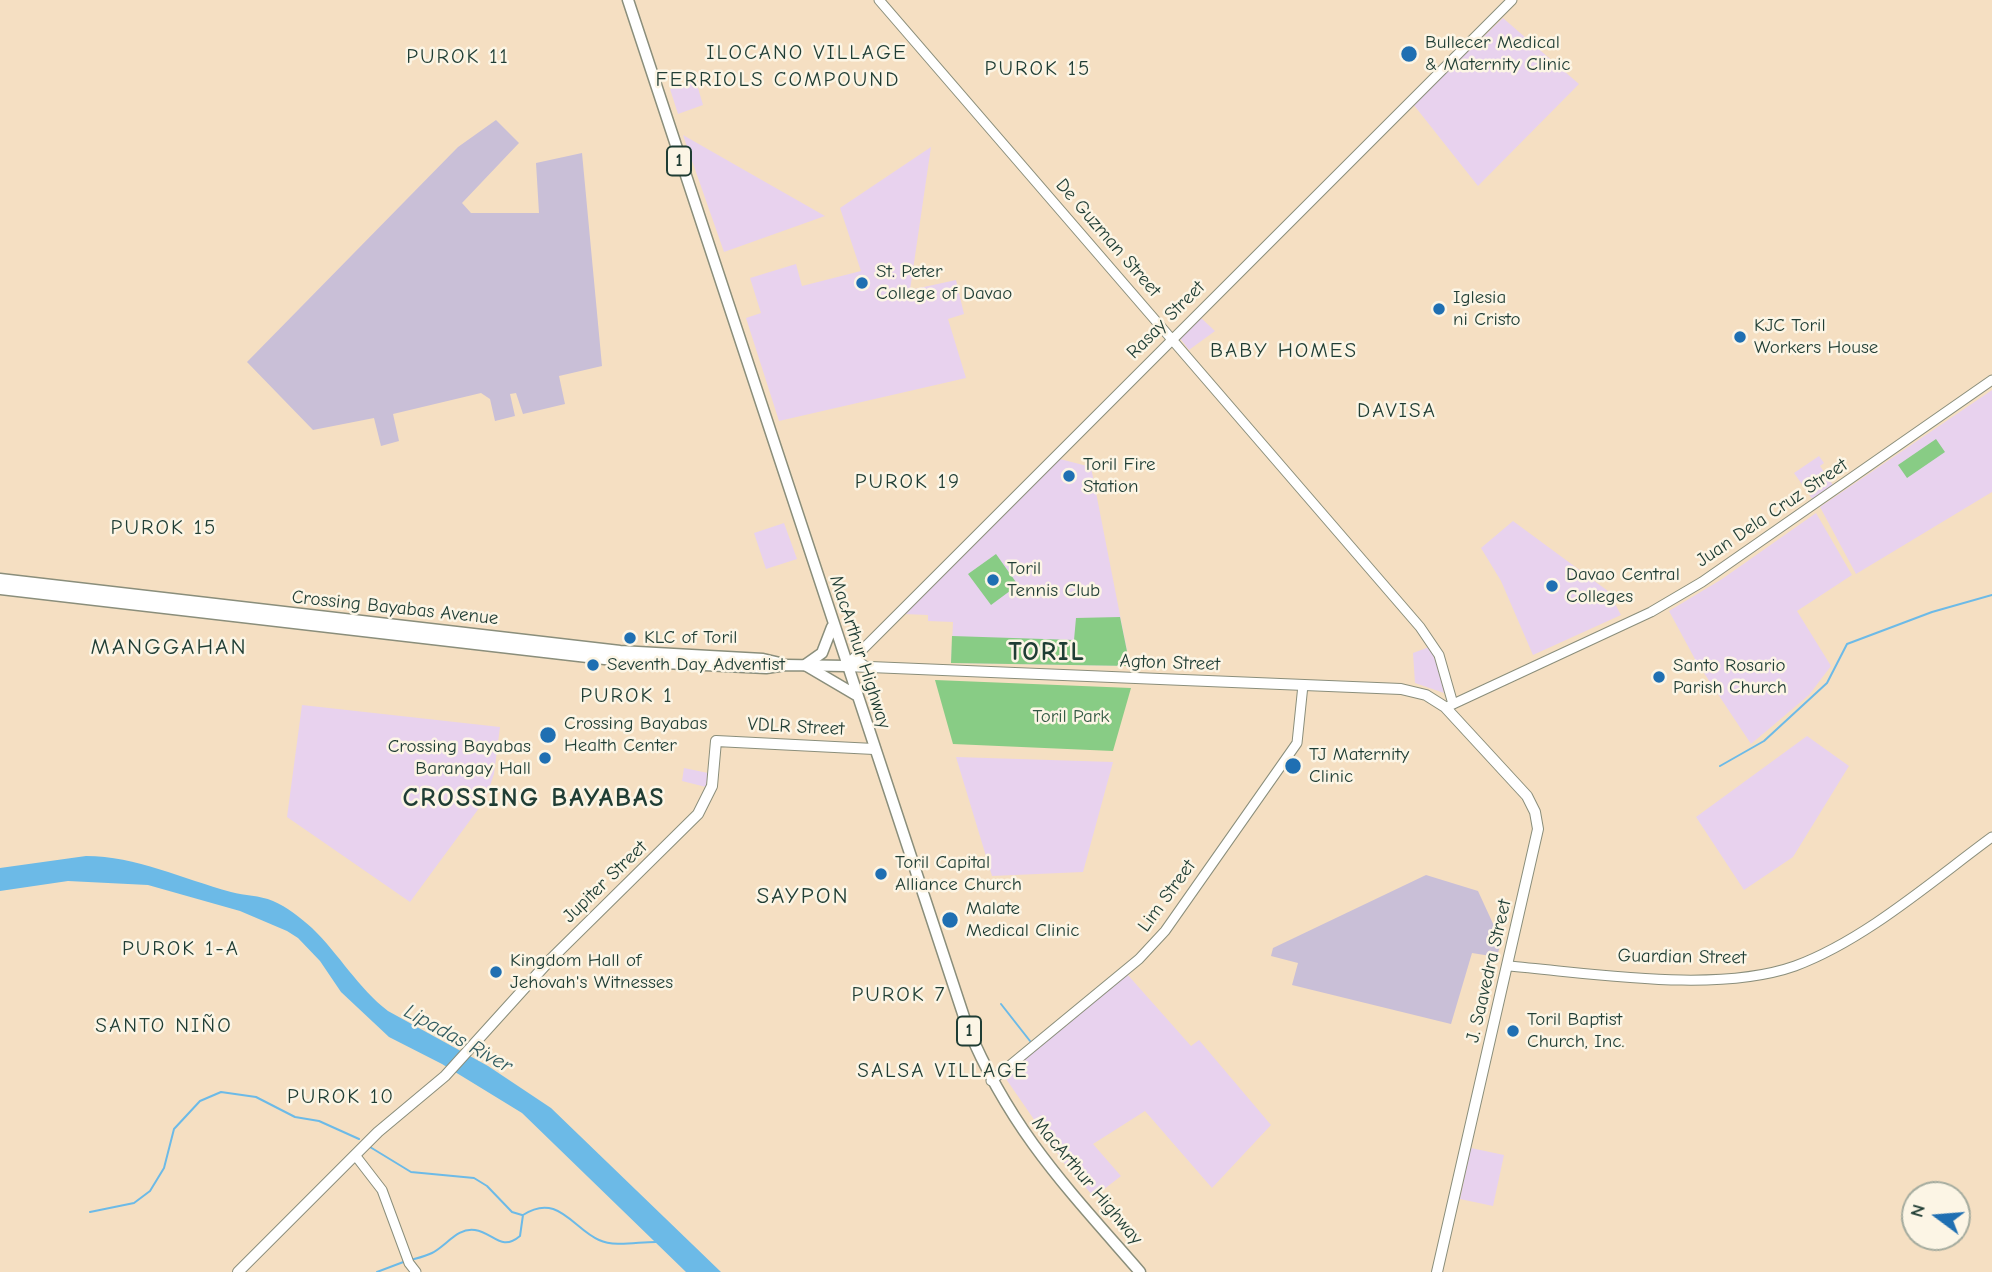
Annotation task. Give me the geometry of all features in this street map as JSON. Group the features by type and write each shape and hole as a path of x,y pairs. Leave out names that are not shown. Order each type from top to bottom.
{"main road":[{"name":"MacArthur Highway","path":"628,0 956,997 991,1080 1015,1122 1046,1165 1140,1272"},
{"name":"Crossing Bayabas Avenue","path":"0,579 620,651 763,659 786,665"},
{"name":"Crossing Bayabas Avenue","path":"0,589 622,661 766,668 786,665 846,666"},
{"path":"832,624 822,653 805,665 856,695"},
{"path":"859,653 858,662 866,667"},
{"name":"Agton Street","path":"846,666 1410,690 1449,705"},
{"name":"J. Saavedra Street","path":"1437,1272 1535,850 1536,817 1523,792 1449,705"},
{"name":"VDLR Street","path":"716,740 874,749"},
{"name":"Jupiter Street","path":"238,1272 355,1155 445,1076 481,1040 550,960 698,814 712,786 716,740"}],"street":[{"name":"De Guzman Street","path":"879,0 1420,627 1439,655 1449,705"},
{"name":"Rasay Street","path":"846,666 1094,419 1171,338 1512,0"},
{"name":"Juan Dela Cruz Street","path":"1449,705 1641,617 1702,582 1992,380"},
{"name":"Lim Street","path":"991,1080 1139,959 1165,931 1297,743 1303,685"},
{"name":"Guardian Street","path":"1508,966 1669,978 1735,979 1772,972 1798,965 1843,943 1992,837"},
{"path":"355,1155 382,1190 408,1260 416,1272"}],"shaded area":[{"path":"1503,18 1579,84 1478,186 1413,104"},
{"path":"696,81 703,105 678,114 670,89"},
{"path":"496,120 519,143 462,203 471,213 539,213 536,163 582,153 602,366 559,376 565,404 523,414 516,393 510,394 515,416 495,421 490,399 481,393 393,414 399,441 381,446 374,418 313,430 247,362 458,147"},
{"path":"683,135 753,175 825,216 724,252"},
{"name":"St. Peter College of Davao","path":"931,147 910,290 956,280 964,314 948,319 966,378 779,421 746,318 761,313 750,278 796,264 802,286 861,271 840,208"},
{"path":"1200,317 1215,331 1189,350 1179,337"},
{"path":"1992,390 1992,492 1856,574 1820,507"},
{"path":"1819,456 1824,463 1820,466 1833,485 1813,500 1794,473"},
{"path":"1060,459 1091,467 1130,666 951,663 953,622 928,621 928,615 904,614"},
{"path":"1816,513 1852,575 1797,611 1831,666 1809,695 1751,744 1696,661 1669,611 1722,579"},
{"name":"Davao Central Colleges","path":"1513,521 1608,591 1621,615 1533,655 1501,581 1481,548"},
{"path":"784,523 797,559 766,569 754,533"},
{"path":"1429,647 1439,668 1444,693 1415,683 1413,653"},
{"path":"302,705 500,727 494,774 485,800 410,902 287,817"},
{"path":"1807,736 1849,766 1793,857 1744,890 1696,817"},
{"path":"956,757 1113,762 1083,872 992,876"},
{"path":"684,768 708,773 706,787 682,781"},
{"path":"1426,875 1478,891 1501,941 1497,957 1472,953 1451,1024 1292,985 1298,963 1271,956 1273,948"},
{"path":"1127,974 1191,1046 1199,1040 1271,1125 1212,1188 1145,1111 1093,1144 1121,1176 1094,1197 1064,1163 1004,1076"},
{"path":"1471,1148 1504,1155 1493,1206 1460,1199"}],"green space":[{"path":"1936,439 1945,452 1907,478 1898,465"},
{"name":"Toril Tennis Club","path":"996,554 1018,585 991,605 968,574"},
{"path":"1120,617 1130,666 951,663 952,636 1074,640 1076,618"},
{"name":"Toril Park","path":"935,680 1131,688 1113,751 953,744"}],"water":[{"path":"86,856 141,864 231,892 268,899 289,910 312,928 367,992 388,1011 488,1066 551,1108 721,1272 686,1272 522,1113 442,1064 389,1037 341,992 320,961 298,938 287,931 240,911 148,885 68,881 0,891 0,868"}],"waterway":[{"path":"1720,766 1764,741 1827,683 1847,644 1932,612 1992,595"},
{"path":"1001,1004 1030,1041"},
{"path":"90,1212 134,1203 150,1191 164,1168 174,1129 200,1101 221,1092 256,1097 295,1117 319,1121 359,1139"},
{"path":"370,1147 411,1172 474,1178 487,1186 512,1212 522,1215"},
{"path":"411,1260 432,1253 463,1231 475,1230 508,1242 520,1236 523,1215 535,1209 546,1208 556,1210 599,1240 621,1244 659,1242"},
{"path":"377,1272 406,1261"}],"place":[{"name":"Bullecer Medical & Maternity Clinic","path":"1409,54"},
{"name":"St. Peter College of Davao","path":"862,283"},
{"name":"Iglesia ni Cristo","path":"1439,309"},
{"name":"KJC Toril Workers House","path":"1740,337"},
{"name":"Toril Fire Station","path":"1069,476"},
{"name":"Toril Tennis Club","path":"993,580"},
{"name":"Davao Central Colleges","path":"1552,586"},
{"name":"KLC of Toril","path":"630,638"},
{"name":"Seventh Day Adventist","path":"593,665"},
{"name":"Santo Rosario Parish Church","path":"1659,677"},
{"name":"Crossing Bayabas Health Center","path":"548,735"},
{"name":"Crossing Bayabas Barangay Hall","path":"545,758"},
{"name":"TJ Maternity Clinic","path":"1293,766"},
{"name":"Toril Capital Alliance Church","path":"881,874"},
{"name":"Malate Medical Clinic","path":"950,920"},
{"name":"Kingdom Hall of Jehovah's Witnesses","path":"496,972"},
{"name":"Toril Baptist Church, Inc.","path":"1513,1031"}],"district":[{"name":"ILOCANO VILLAGE","path":"807,53"},
{"name":"PUROK 11","path":"458,57"},
{"name":"PUROK 15","path":"1038,69"},
{"name":"FERRIOLS COMPOUND","path":"778,80"},
{"name":"BABY HOMES","path":"1284,351"},
{"name":"DAVISA","path":"1397,411"},
{"name":"PUROK 19","path":"908,482"},
{"name":"PUROK 15","path":"164,528"},
{"name":"MANGGAHAN","path":"169,647"},
{"name":"TORIL","path":"1047,653"},
{"name":"PUROK 1","path":"627,696"},
{"name":"CROSSING BAYABAS","path":"534,799"},
{"name":"SAYPON","path":"803,896"},
{"name":"PUROK 1-A","path":"181,949"},
{"name":"PUROK 7","path":"899,995"},
{"name":"SANTO NIÑO","path":"164,1026"},
{"name":"SALSA VILLAGE","path":"943,1071"},
{"name":"PUROK 10","path":"341,1097"}],"water label":[{"name":"Lipadas River","path":"458,1039"}]}
